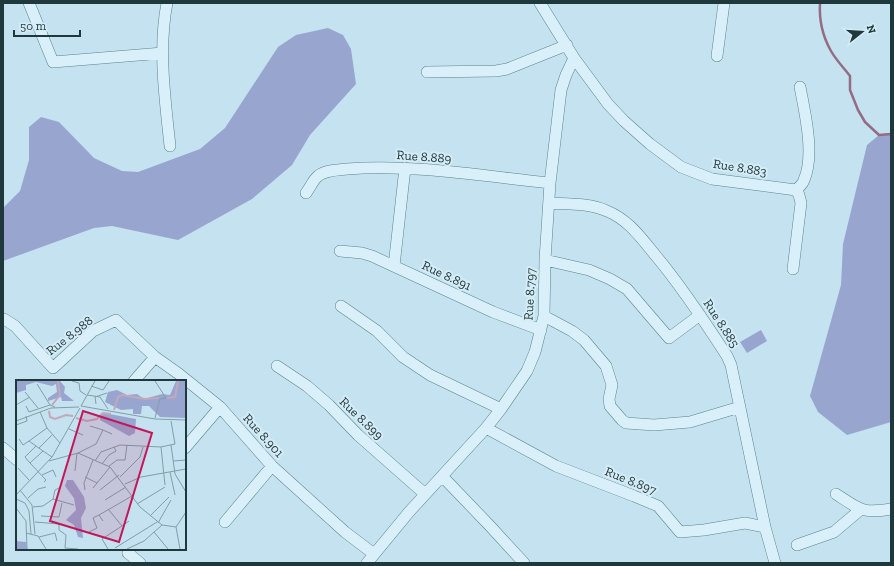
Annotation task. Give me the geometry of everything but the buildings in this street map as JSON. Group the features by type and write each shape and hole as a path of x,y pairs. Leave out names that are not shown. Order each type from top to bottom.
{"street":[{"path":"29,3 53,62 163,53"},
{"path":"167,3 164,19 163,53 170,146"},
{"path":"540,3 574,58"},
{"path":"717,56 724,3"},
{"path":"427,72 501,70 567,45"},
{"name":"Rue 8.797","path":"371,559 408,512 502,410 527,371 535,352 544,316 545,260 550,183 561,90 574,58"},
{"name":"Rue 8.883","path":"574,58 608,104 624,121 650,144 681,167 712,179 796,190"},
{"path":"793,269 801,203 796,190 804,181 810,158 806,114 800,87"},
{"name":"Rue 8.889","path":"306,193 318,175 326,172 362,168 405,168 550,183"},
{"path":"394,266 405,168"},
{"name":"Rue 8.885","path":"549,203 586,206 605,210 619,216 634,229 659,260 700,315 727,356 731,365 765,527 775,563"},
{"name":"Rue 8.891","path":"340,251 362,253 372,256 493,312 541,330"},
{"path":"545,260 589,270 610,279 627,289 669,338 700,315"},
{"path":"341,306 377,331 403,357 430,375 502,410"},
{"path":"544,316 572,331 584,340 606,366 612,385 609,399 610,406 626,423 654,425 690,422 740,407"},
{"name":"Rue 8.988","path":"4,319 15,326 52,368 93,331 116,320 155,357"},
{"path":"135,380 155,357"},
{"name":"Rue 8.901","path":"155,357 180,374 220,407 272,466 345,532 371,559"},
{"name":"Rue 8.899","path":"277,366 307,386 329,405 358,435 425,494"},
{"path":"186,447 220,407"},
{"name":"Rue 8.897","path":"486,428 556,466 658,506 680,532 704,530 745,523 765,527"},
{"path":"3,448 16,459"},
{"path":"225,522 272,466"},
{"path":"442,476 524,563"},
{"path":"836,494 860,510 875,512 891,509"},
{"path":"797,545 834,532 860,510"},
{"path":"127,550 139,563"}],"shaded area":[{"path":"328,28 343,35 351,49 356,84 310,135 292,165 252,199 178,240 112,226 94,228 3,261 3,208 20,191 29,160 29,127 41,117 59,122 94,158 122,171 138,172 200,149 225,128 278,47 296,35"},
{"path":"891,134 891,422 847,435 818,412 810,396 841,285 843,244 867,145 879,135"},
{"path":"761,330 767,341 747,353 740,342"}],"waterway":[{"path":"820,3 822,28 828,46 850,76 850,90 858,110 865,122 879,135 891,134"}]}
